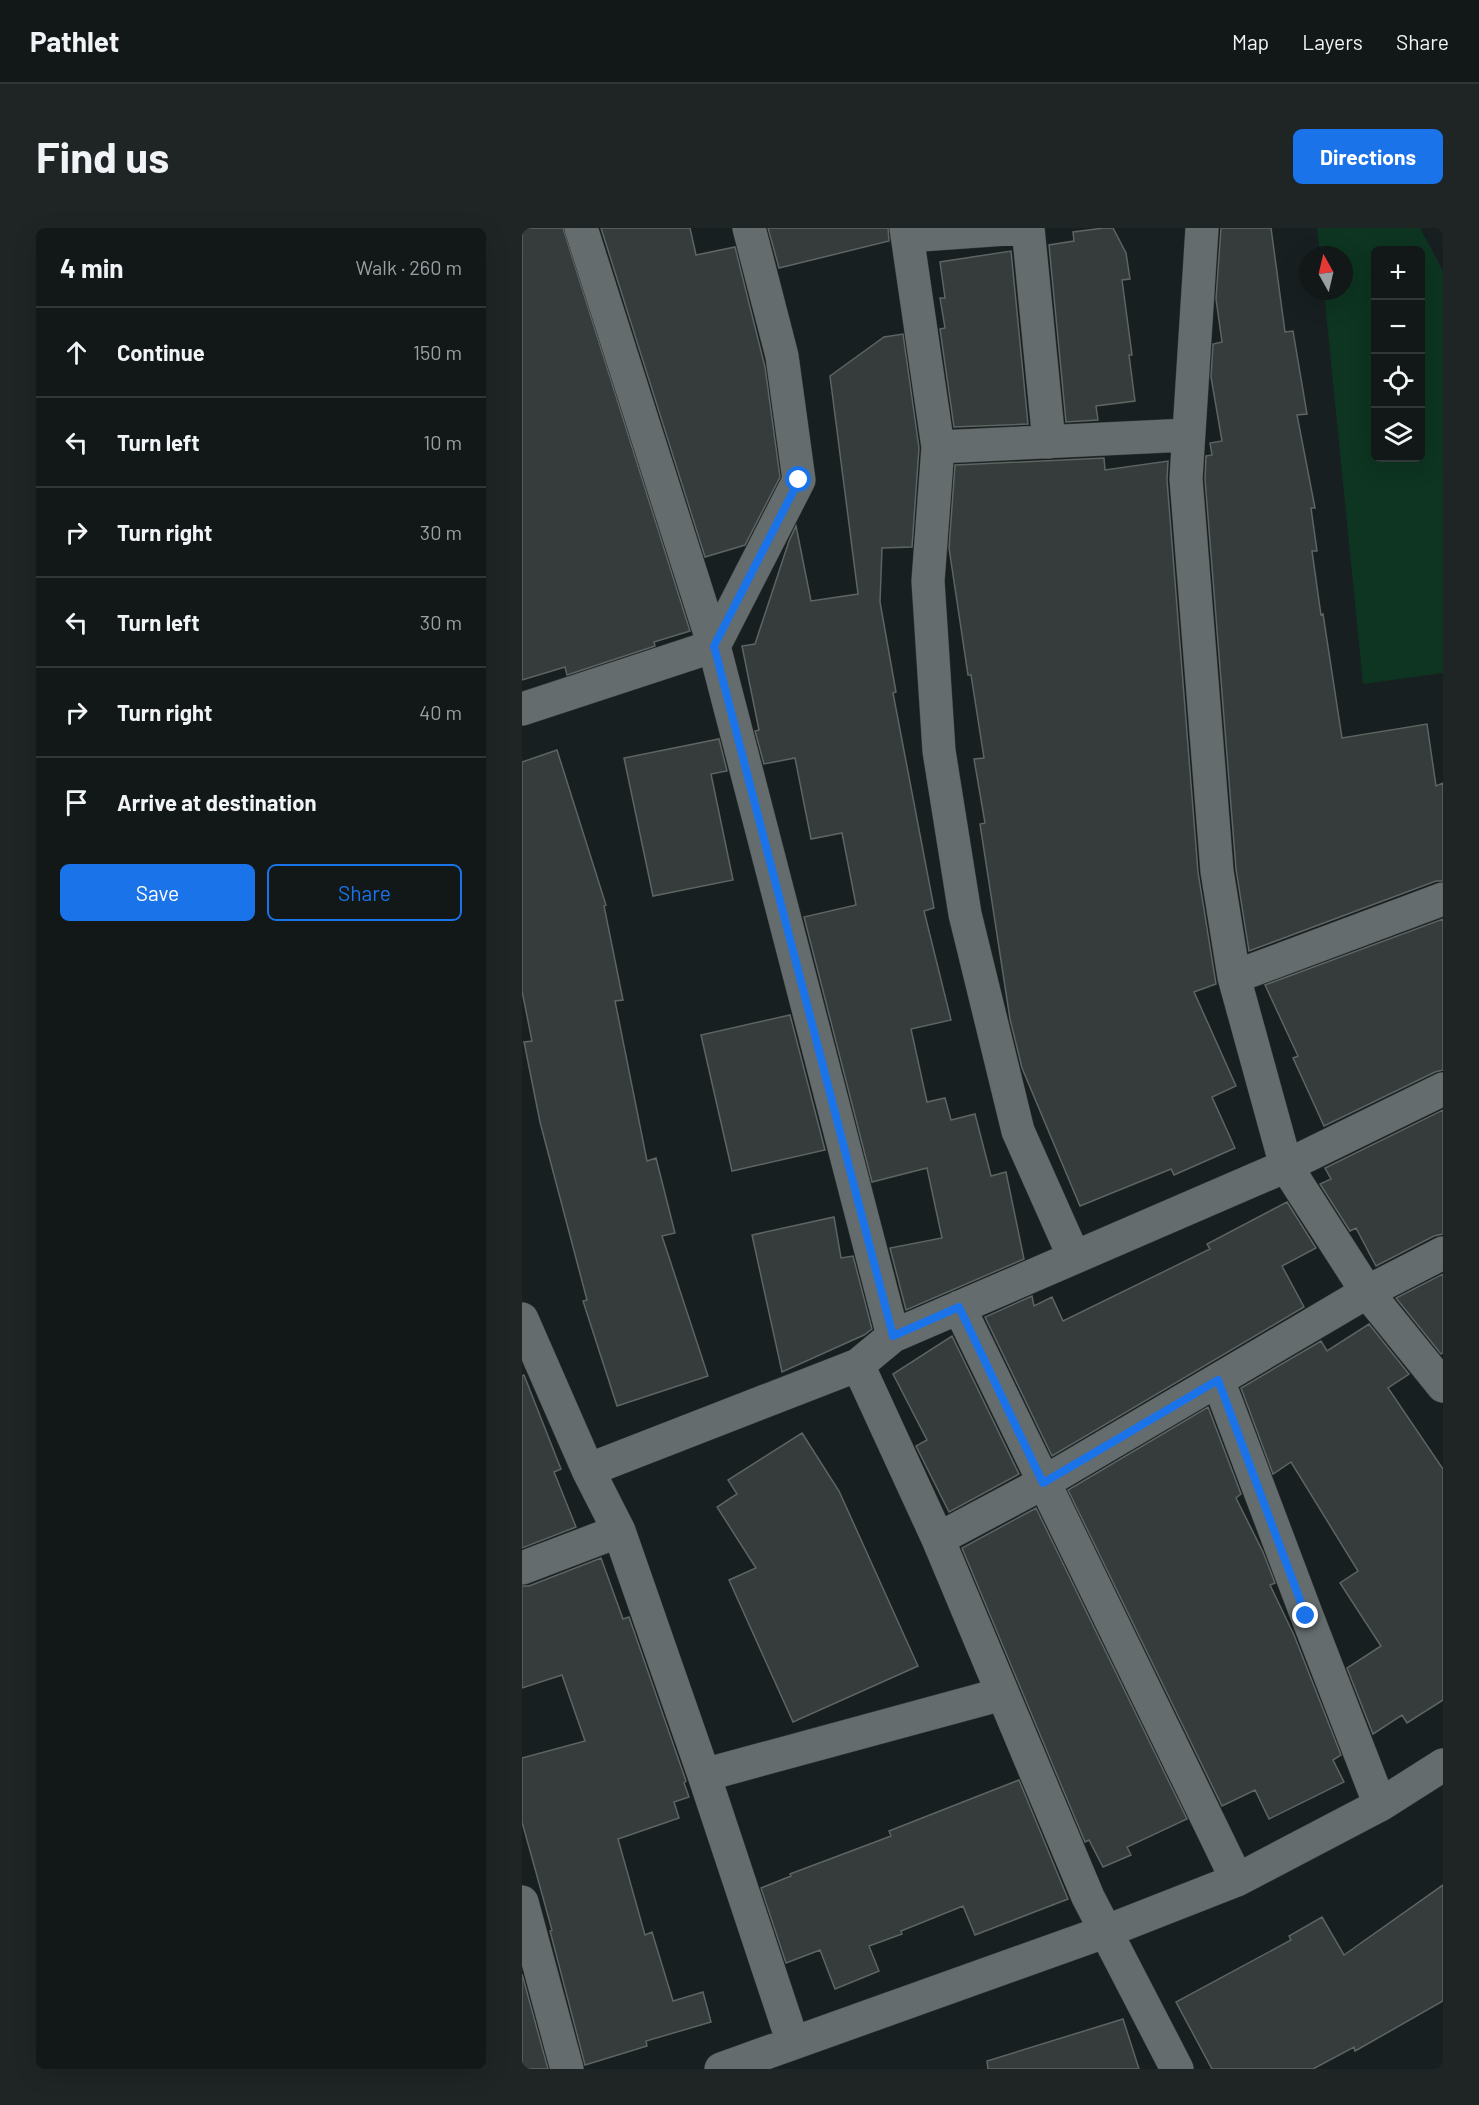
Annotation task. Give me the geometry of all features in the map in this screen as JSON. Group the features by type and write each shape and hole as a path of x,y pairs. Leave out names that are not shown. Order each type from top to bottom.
{"street":[{"path":"581,228 714,646 893,1336"},
{"path":"522,709 714,646 799,480 782,356 749,228"},
{"path":"1022,228 907,232 938,447 928,581 939,751 965,914 1018,1131 1074,1257"},
{"path":"1028,228 1048,442"},
{"path":"1202,228 1187,435 1186,479 1217,871 1234,977 1286,1166 1367,1292 1443,1386"},
{"path":"938,447 1187,435"},
{"path":"1234,977 1443,899"},
{"path":"588,1470 858,1365 893,1336 1286,1166 1443,1089"},
{"path":"938,1539 1043,1483 1367,1292 1443,1253"},
{"path":"959,1307 1237,1880"},
{"path":"522,1319 588,1470 619,1531 704,1775 793,2043"},
{"path":"858,1365 938,1539 1088,1897 1177,2069"},
{"path":"1218,1380 1306,1616 1380,1805"},
{"path":"522,1568 619,1531"},
{"path":"704,1775 1002,1694"},
{"path":"721,2069 1107,1931 1237,1880 1380,1805 1443,1765"},
{"path":"522,1902 567,2069"}],"green space":[{"path":"1317,228 1420,228 1443,271 1443,673 1363,684 1325,300 1353,300 1353,246 1319,246"}],"building":[{"path":"522,228 563,228 690,631 654,642 655,646 567,675 565,667 522,680"},
{"path":"601,228 690,228 696,255 735,247 765,367 780,477 745,545 705,557"},
{"path":"768,228 888,228 889,241 779,268"},
{"path":"1113,228 1126,253 1130,279 1122,280 1132,355 1129,355 1135,401 1096,406 1098,420 1066,422 1049,245 1074,241 1073,232"},
{"path":"1221,228 1271,228 1285,332 1293,331 1307,414 1297,415 1315,508 1311,508 1317,551 1312,551 1342,738 1427,724 1436,786 1443,783 1443,881 1436,881 1249,951 1236,869 1205,479 1206,456 1212,455 1210,443 1222,441 1211,377 1213,344 1222,342 1216,299"},
{"path":"1011,251 1028,424 954,427 940,329 945,328 940,298 945,298 940,262"},
{"path":"903,334 919,448 912,547 882,548 880,602 896,692 893,693 934,908 924,911 951,1020 911,1029 927,1102 945,1098 951,1120 975,1114 991,1176 1006,1172 1024,1259 906,1310 890,1248 942,1238 927,1168 872,1182 804,917 856,905 842,833 811,839 795,758 764,764 755,731 759,730 742,646 755,644 796,526 811,601 858,594 830,376 884,337"},
{"path":"1104,458 1105,470 1168,461 1167,480 1198,872 1216,984 1194,992 1236,1086 1212,1097 1235,1148 1174,1175 1171,1169 1080,1206 1022,1068 1010,1019 980,824 985,823 974,759 984,758 971,675 968,675 949,548 955,465"},
{"path":"719,739 727,771 711,774 733,880 653,896 624,758"},
{"path":"557,750 606,905 604,906 623,1000 615,1001 647,1161 656,1158 675,1233 662,1236 708,1376 617,1406 583,1301 587,1300 540,1122 524,1042 532,1041 522,991 522,762"},
{"path":"1443,919 1443,1070 1324,1126 1293,1058 1298,1056 1265,985"},
{"path":"790,1015 825,1150 732,1171 701,1035"},
{"path":"1443,1110 1443,1234 1434,1236 1376,1266 1356,1228 1350,1231 1320,1184 1331,1179 1325,1168"},
{"path":"1287,1202 1316,1248 1282,1266 1304,1307 1052,1456 985,1317 1032,1296 1034,1306 1052,1297 1063,1321 1210,1249 1207,1244"},
{"path":"834,1217 841,1258 853,1256 872,1329 864,1335 782,1372 752,1235"},
{"path":"1443,1274 1443,1353 1441,1354 1396,1298"},
{"path":"1369,1324 1409,1374 1388,1388 1443,1469 1443,1700 1407,1723 1402,1715 1373,1734 1347,1668 1381,1646 1340,1583 1358,1571 1291,1462 1273,1474 1241,1388 1321,1341 1327,1351"},
{"path":"952,1336 1019,1474 949,1512 916,1446 927,1440 893,1374"},
{"path":"524,1375 561,1469 554,1472 576,1527 522,1548 522,1376"},
{"path":"1208,1407 1241,1494 1236,1498 1263,1552 1275,1583 1270,1585 1294,1635 1341,1755 1333,1760 1344,1782 1269,1819 1255,1790 1222,1806 1068,1490"},
{"path":"802,1433 839,1491 918,1666 793,1722 729,1580 756,1568 717,1507 737,1494 728,1480"},
{"path":"1036,1508 1187,1819 1127,1847 1131,1855 1103,1867 1089,1840 1085,1842 962,1548"},
{"path":"601,1558 623,1619 629,1617 686,1781 684,1783 689,1797 674,1802 679,1818 618,1839 645,1935 652,1932 673,2001 703,1992 711,2022 646,2041 647,2046 585,2065 550,1931 552,1930 522,1822 522,1758 585,1741 562,1675 522,1688 522,1586 529,1586"},
{"path":"1019,1780 1068,1899 975,1935 963,1906 901,1931 902,1934 869,1946 879,1971 835,1989 820,1950 786,1963 761,1888 791,1876 790,1874 891,1836 889,1831"},
{"path":"1443,1885 1443,2001 1355,2051 1354,2047 1313,2069 1212,2069 1176,2002 1291,1940 1289,1936 1322,1917 1344,1955"},
{"path":"522,1974 548,2069 522,2069"},
{"path":"1123,2019 1139,2069 988,2069 987,2061"}],"route":[{"path":"799,480 714,646 893,1336 959,1307 1043,1483 1218,1380 1306,1616"}]}
